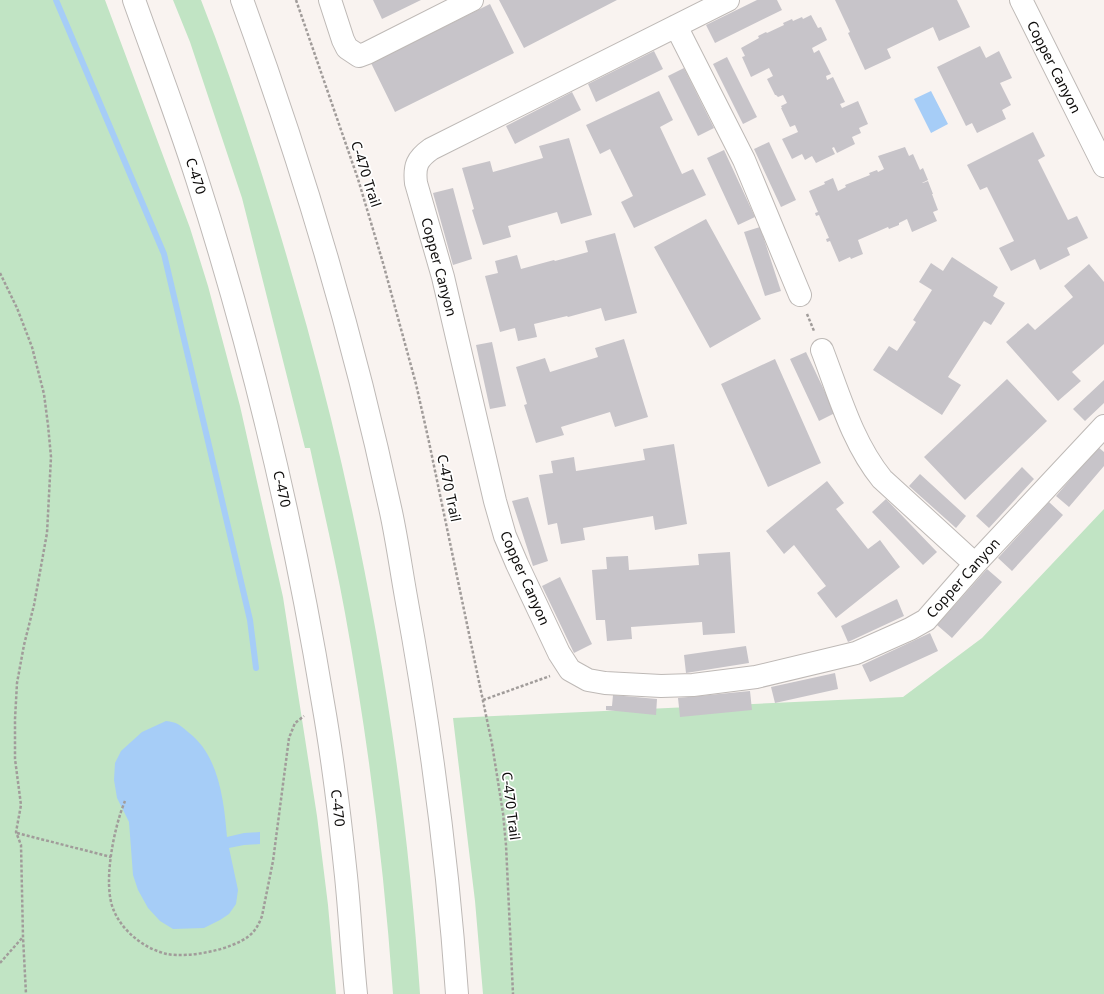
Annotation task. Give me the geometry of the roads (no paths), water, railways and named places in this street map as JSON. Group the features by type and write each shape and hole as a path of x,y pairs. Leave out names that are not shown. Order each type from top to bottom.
{"main road":[{"name":"C-470","path":"134,0 198,179 247,346 266,419 287,513 309,620 324,706 344,857 356,994"},
{"path":"242,0 313,210 358,372 390,508 421,682 433,764 447,871 457,994"},
{"path":"330,0 347,48 358,56 367,53 472,0"},
{"name":"Copper Canyon","path":"728,0 431,149 423,155 418,162 415,172 416,183 443,277 495,501 505,536 516,564 559,654 570,670 588,680 605,683 662,686 693,685 756,677 844,656 863,650 910,629 922,622 1104,426"},
{"name":"Copper Canyon","path":"1021,0 1096,131 1102,157"},
{"path":"676,26 744,160 800,295"},
{"path":"822,350 852,429 873,467 882,479 975,564"}],"water":[{"path":"931,91 948,124 931,133 914,99"},
{"path":"166,721 176,723 183,727 207,753 222,794 227,837 244,833 260,832 260,844 229,848 238,890 236,904 229,914 204,928 173,929 160,921 148,908 138,890 133,875 129,822 117,798 114,780 115,763 121,751 142,732"}],"waterway":[{"path":"56,0 164,254 250,620 256,668"}]}
